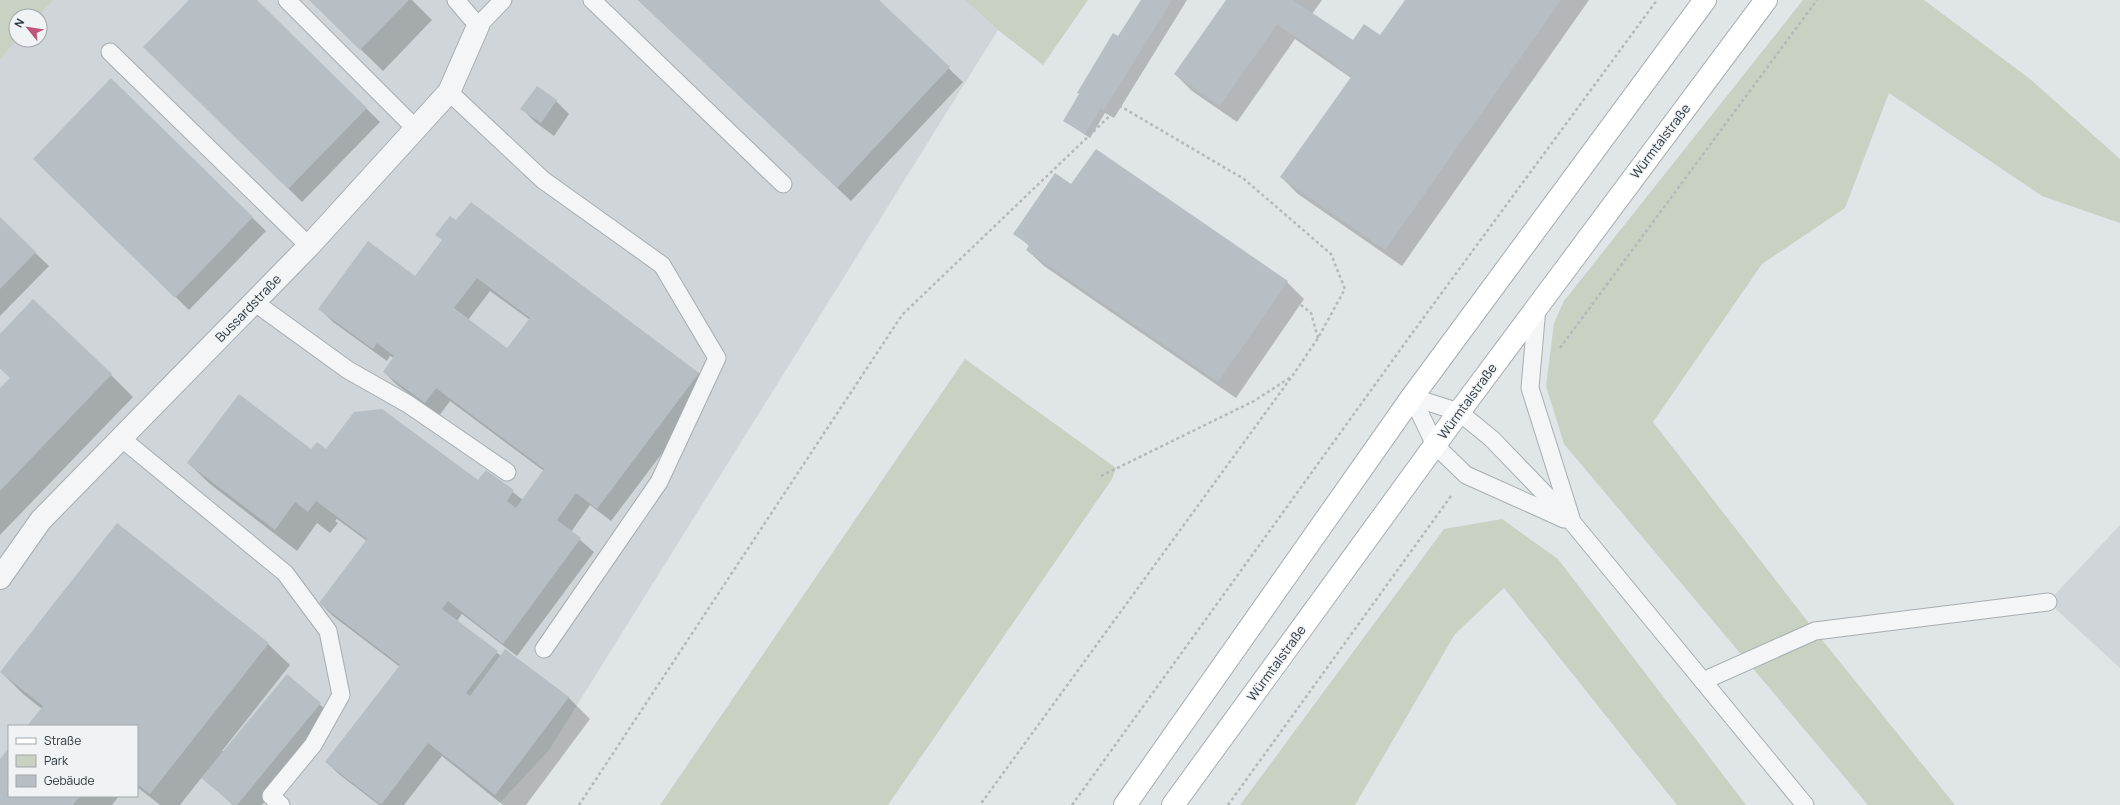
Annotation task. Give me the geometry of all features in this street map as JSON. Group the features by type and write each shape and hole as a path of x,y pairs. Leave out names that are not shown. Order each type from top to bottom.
{"main road":[{"path":"1125,805 1412,397 1705,0"},
{"name":"Würmtalstraße","path":"1173,805 1459,412 1766,0"}],"street":[{"name":"Bussardstraße","path":"0,578 40,520 308,246 449,92 478,26"}],"lane":[{"path":"287,0 416,129"},
{"path":"456,0 478,26 503,0"},
{"path":"592,0 783,184"},
{"path":"110,52 308,246"},
{"path":"449,92 542,180 662,265 717,358 659,482 544,649"},
{"path":"254,302 348,370 408,404 507,472"},
{"path":"1537,307 1530,388 1572,522"},
{"path":"1412,397 1459,412 1492,439 1572,522 1806,805"},
{"path":"1412,397 1435,445 1466,475 1572,522"},
{"path":"121,438 285,573 328,632 341,695 313,745 271,796 281,805"},
{"path":"1703,681 1815,631 2048,602"}],"path":[{"path":"579,805 902,315 1120,106 1185,0"},
{"path":"1072,805 1403,344 1657,0"},
{"path":"980,805 1293,375 1318,338 1345,289 1331,254 1244,179 1120,106"},
{"path":"1282,290 1311,313 1318,338"},
{"path":"1101,476 1254,401 1293,375"}],"shaded area":[{"path":"53,0 965,0 998,30 549,750 498,805 0,805 0,59 10,48 48,48 48,8 46,8"},
{"path":"2120,525 2120,668 2048,602"}],"green space":[{"path":"0,0 53,0 46,8 8,8 8,48 10,48 0,59"},
{"path":"965,0 1088,0 1043,65 998,30"},
{"path":"1803,0 1924,0 2030,79 2120,159 2120,223 2042,196 1889,93 1845,208 1762,264 1653,422 1815,631 1955,805 1868,805 1564,444 1546,386 1554,323 1564,301"},
{"path":"965,359 1116,468 1112,479 888,805 660,805"},
{"path":"1502,519 1558,559 1746,805 1677,805 1504,588 1455,634 1355,805 1240,805 1444,529"}],"building":[{"path":"189,0 257,0 367,108 288,189 143,47"},
{"path":"309,0 409,0 360,50"},
{"path":"638,0 879,0 950,67 837,188"},
{"path":"1141,0 1172,0 1104,110 1101,108 1085,134 1063,121 1079,94 1077,93 1113,33 1118,36"},
{"path":"1226,0 1293,0 1353,40 1364,24 1380,35 1405,0 1561,0 1385,250 1280,177 1351,77 1335,65 1336,64 1277,24 1220,106 1174,74"},
{"path":"111,78 253,217 175,298 33,159"},
{"path":"537,86 557,100 541,123 520,109"},
{"path":"1096,149 1288,281 1218,382 1026,250 1029,245 1013,234 1055,173 1071,184"},
{"path":"471,202 699,373 597,509 576,493 557,520 581,538 503,644 448,601 442,609 498,651 466,693 470,696 505,649 569,697 495,795 428,743 381,805 325,762 400,665 319,603 367,539 316,501 308,512 295,502 275,530 187,463 239,394 311,449 317,442 326,449 354,412 382,409 478,480 486,470 514,490 507,501 516,508 544,469 436,388 425,403 383,372 394,356 377,343 373,349 318,309 368,241 415,276 442,240 435,235 450,216 456,220","holes":["477,278 530,318 507,348 454,308"]},
{"path":"0,217 36,252 0,289"},
{"path":"33,299 112,374 0,491 0,388 10,378 0,368 0,334"},
{"path":"117,523 269,643 150,794 138,785 138,725 28,725 43,706 0,672"},
{"path":"287,674 321,703 237,805 234,805 201,778"},
{"path":"8,749 8,797 79,797 73,805 0,805 0,759"}]}
